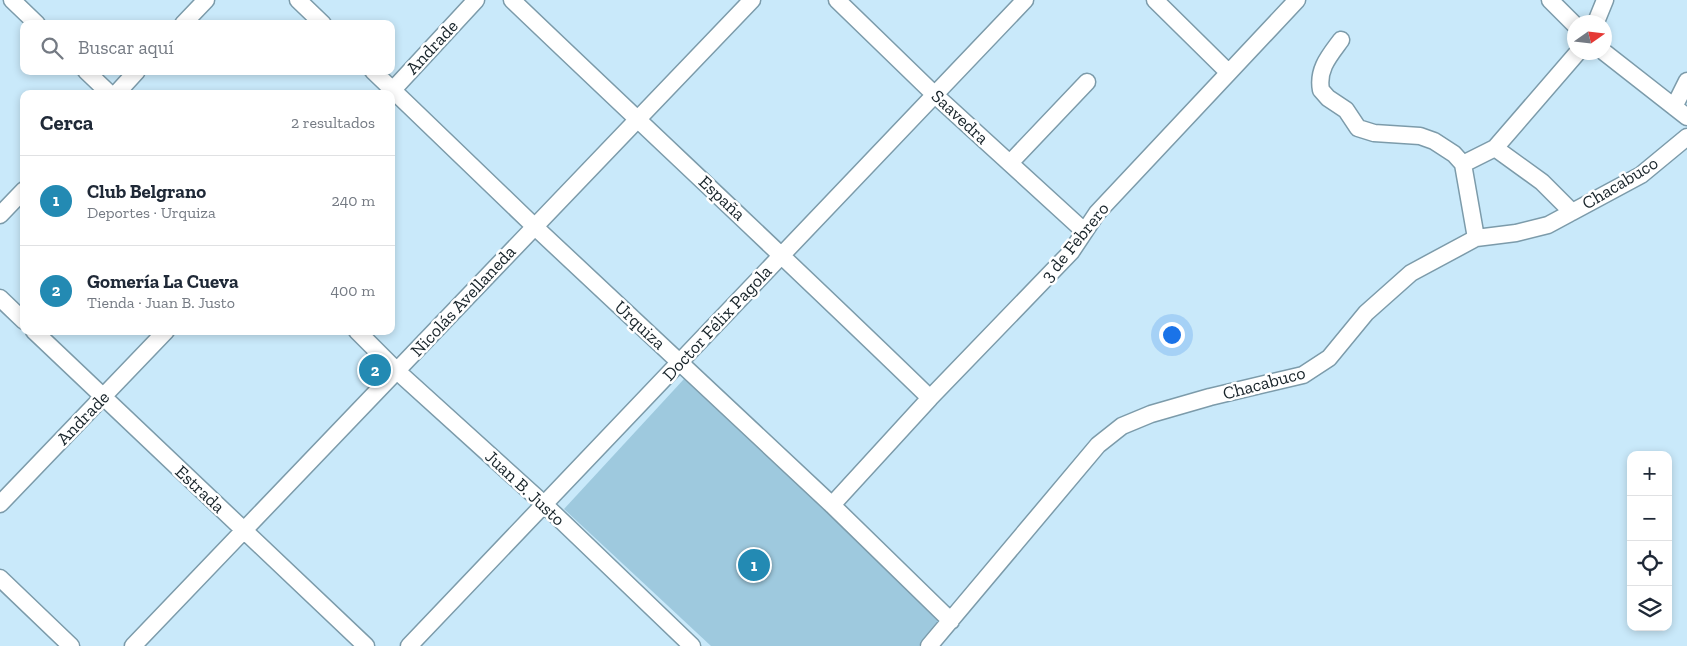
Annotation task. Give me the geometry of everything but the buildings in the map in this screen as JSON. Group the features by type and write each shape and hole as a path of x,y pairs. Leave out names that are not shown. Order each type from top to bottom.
{"street":[{"path":"12,0 33,20"},
{"path":"187,20 206,0"},
{"path":"298,0 319,20"},
{"name":"Andrade","path":"392,90 476,0"},
{"name":"España","path":"512,0 636,119 782,254 930,398"},
{"name":"Nicolás Avellaneda","path":"134,646 636,119 752,0"},
{"name":"Saavedra","path":"837,0 936,95 1084,231"},
{"name":"Doctor Félix Pagola","path":"409,646 1025,0"},
{"path":"1155,0 1228,72"},
{"name":"3 de Febrero","path":"832,505 930,398 1071,252 1097,213 1297,0"},
{"path":"1550,0 1567,17"},
{"path":"1599,15 1605,0"},
{"path":"1341,40 1324,64 1321,72 1321,90 1328,98 1346,110 1358,128 1374,133 1420,136 1434,140 1463,164 1476,238"},
{"path":"1612,58 1680,112 1687,81"},
{"path":"1463,164 1495,148 1571,60"},
{"path":"90,75 106,90"},
{"path":"120,90 133,75"},
{"name":"Urquiza","path":"376,75 388,90"},
{"path":"1010,163 1087,82"},
{"name":"Urquiza","path":"395,97 832,505 951,621"},
{"name":"Chacabuco","path":"929,646 1098,445 1113,433 1150,414 1210,397 1303,375 1317,368 1329,358 1389,290 1411,273 1476,238 1531,230 1572,212 1641,174 1687,137"},
{"path":"1495,148 1542,182 1572,212"},
{"path":"0,215 20,194"},
{"path":"0,298 20,317"},
{"name":"Estrada","path":"38,335 366,646"},
{"name":"Andrade","path":"0,504 162,335"},
{"name":"Juan B. Justo","path":"361,335 397,371 545,505 692,646"},
{"path":"0,578 70,646"}],"shaded area":[{"path":"684,379 943,620 919,646 711,646 564,509"}],"place":[{"name":"Gomería La Cueva","path":"375,370"},
{"name":"Club Belgrano","path":"754,565"}]}
